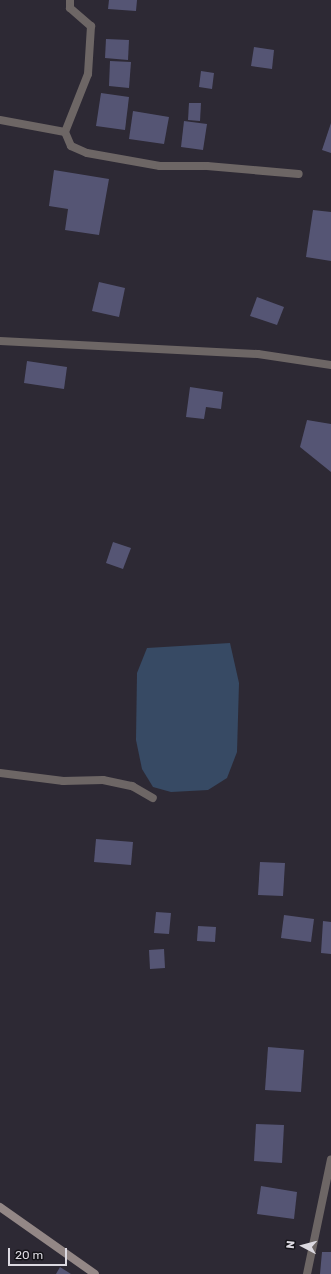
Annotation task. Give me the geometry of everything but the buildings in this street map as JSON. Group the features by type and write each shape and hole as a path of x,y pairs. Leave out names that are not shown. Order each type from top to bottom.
{"main road":[{"path":"0,1207 95,1274"}],"street":[{"path":"70,0 70,8 91,26 88,74 64,132 71,146 87,153 160,166 207,166 299,174"},
{"path":"0,120 64,132"},
{"path":"0,342 258,354 331,365"},
{"path":"0,773 63,781 103,780 132,786 152,798"},
{"path":"307,1274 331,1159"}],"water":[{"path":"230,643 239,683 237,752 227,778 208,790 171,792 153,787 142,769 136,740 137,673 147,648"}]}
